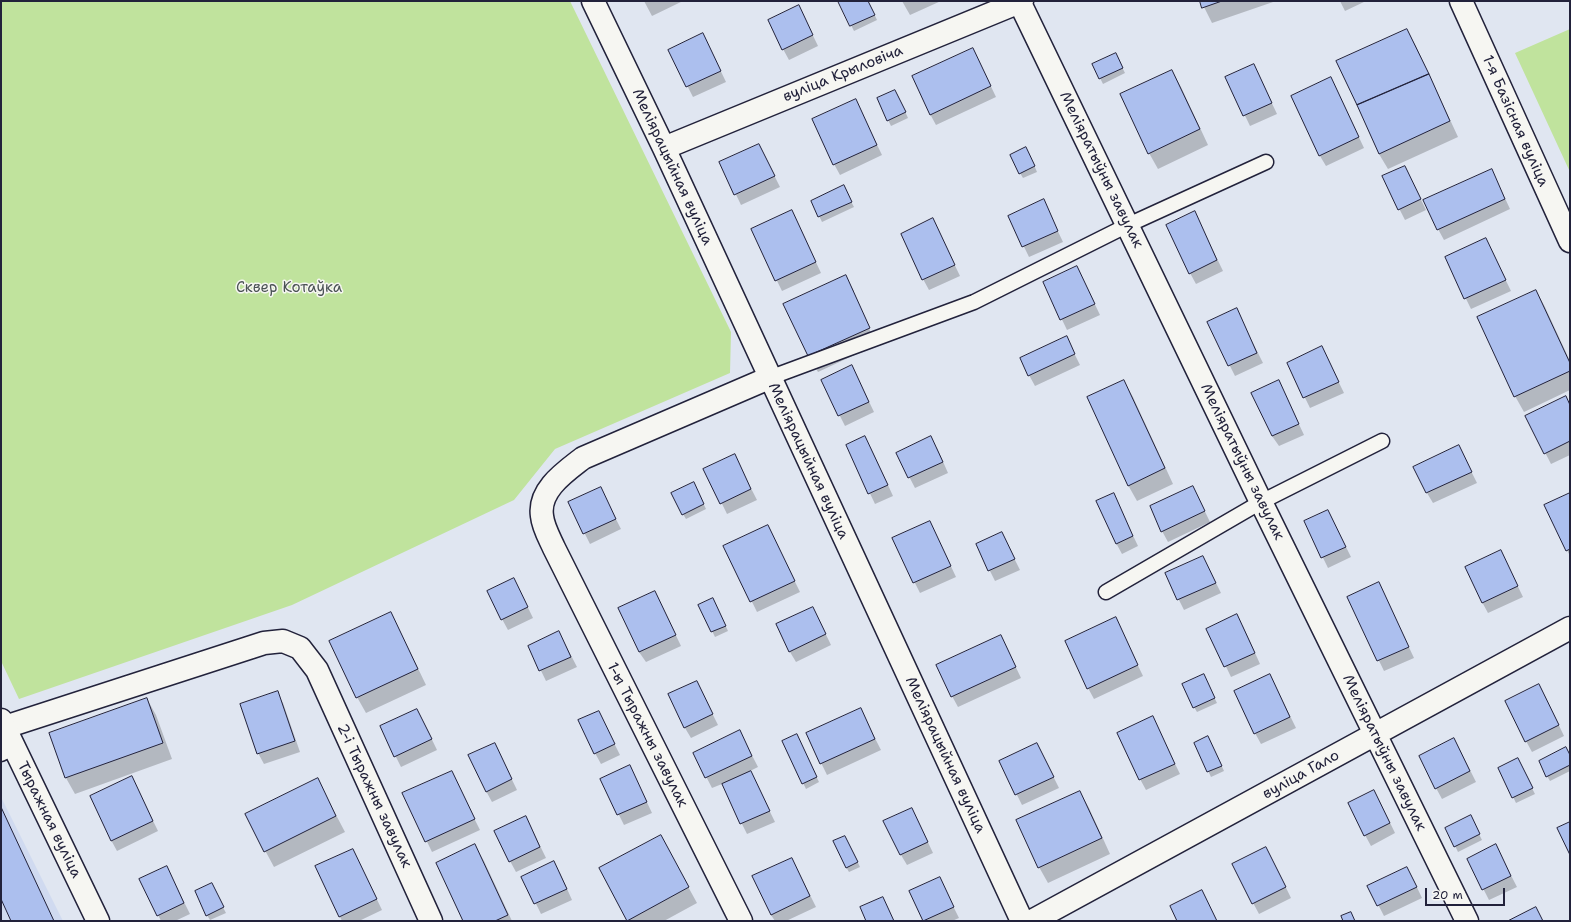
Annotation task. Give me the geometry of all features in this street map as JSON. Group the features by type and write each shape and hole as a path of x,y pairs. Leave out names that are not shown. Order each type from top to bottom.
{"street":[{"name":"Меліярацыйная вуліца","path":"593,1 664,148 769,378 1022,921"},
{"name":"вуліца Крыловіча","path":"664,148 1020,1"},
{"name":"Меліяратыўны завулак","path":"1020,1 1261,502 1467,921"},
{"name":"1-я Базісная вуліца","path":"1461,1 1570,241"},
{"name":"1-ы Тыражны завулак","path":"740,921 554,548 542,517 543,502 550,487 564,472 583,458 769,378"},
{"name":"вуліца Гало","path":"1032,921 1570,628"},
{"name":"2-і Тыражны завулак","path":"3,724 264,643 283,641 300,648 317,670 431,921"},
{"name":"Тыражная вуліца","path":"3,724 8,751 98,921"}],"lane":[{"path":"769,378 974,302 1128,225 1266,162"},
{"path":"1106,592 1261,502 1382,441"}],"shaded area":[{"path":"1,797 63,921 1,921"}],"green space":[{"name":"Сквер Котаўка","path":"1,1 570,1 731,332 730,373 555,449 514,500 292,605 19,699 1,661"},
{"path":"1570,29 1570,172 1515,53"}],"building":[{"path":"838,1 868,1 875,15 850,26"},
{"path":"1200,1 1222,1 1202,8"},
{"path":"799,5 813,35 782,50 768,20"},
{"path":"1407,29 1429,74 1357,105 1336,61"},
{"path":"703,33 721,71 686,87 668,50"},
{"path":"973,48 991,86 930,115 912,76"},
{"path":"1116,53 1123,68 1099,79 1092,64"},
{"path":"1254,64 1272,103 1243,116 1225,77"},
{"path":"1172,70 1200,129 1148,154 1120,94"},
{"path":"1429,74 1450,121 1379,154 1357,105"},
{"path":"1331,77 1359,137 1319,156 1291,96"},
{"path":"895,90 906,112 887,121 877,98"},
{"path":"856,99 877,145 833,165 812,119"},
{"path":"759,144 775,176 734,195 719,162"},
{"path":"1026,147 1035,166 1019,174 1010,155"},
{"path":"1405,166 1421,199 1398,210 1382,176"},
{"path":"1492,169 1505,199 1437,230 1423,200"},
{"path":"844,185 852,202 818,217 811,201"},
{"path":"1044,199 1058,231 1022,247 1008,216"},
{"path":"792,210 816,262 775,281 751,229"},
{"path":"1195,211 1217,260 1189,274 1166,225"},
{"path":"933,218 955,265 922,280 901,234"},
{"path":"1486,238 1506,280 1464,299 1445,257"},
{"path":"1077,266 1095,304 1060,320 1043,282"},
{"path":"846,275 870,328 808,356 783,304"},
{"path":"1536,290 1570,363 1570,371 1514,397 1477,317"},
{"path":"1237,308 1257,353 1228,366 1207,322"},
{"path":"1067,336 1075,354 1028,376 1020,358"},
{"path":"1322,346 1339,382 1303,398 1287,363"},
{"path":"852,365 869,402 838,416 821,380"},
{"path":"1124,380 1165,468 1128,486 1087,397"},
{"path":"1279,380 1299,424 1272,436 1251,393"},
{"path":"1566,396 1570,405 1570,441 1544,454 1525,416"},
{"path":"865,436 888,485 868,494 846,445"},
{"path":"931,436 943,462 908,478 896,453"},
{"path":"1459,445 1472,472 1426,493 1413,467"},
{"path":"735,454 751,489 720,504 703,469"},
{"path":"694,482 704,504 682,515 671,493"},
{"path":"1193,486 1205,511 1161,532 1150,506"},
{"path":"601,487 616,519 583,534 568,502"},
{"path":"1114,493 1133,536 1116,544 1096,501"},
{"path":"1570,493 1570,549 1566,551 1544,505"},
{"path":"1328,510 1346,547 1321,558 1304,521"},
{"path":"930,521 951,566 913,583 892,538"},
{"path":"768,525 795,581 750,602 723,546"},
{"path":"1002,532 1015,559 988,571 976,544"},
{"path":"1501,550 1518,586 1482,603 1465,567"},
{"path":"1203,556 1216,583 1177,600 1165,573"},
{"path":"514,578 528,607 501,620 487,591"},
{"path":"1379,582 1409,647 1377,661 1347,597"},
{"path":"655,591 676,635 639,652 618,608"},
{"path":"713,598 726,626 711,632 698,605"},
{"path":"813,607 826,634 789,652 776,624"},
{"path":"391,612 418,669 356,698 329,641"},
{"path":"1237,614 1255,653 1224,667 1206,629"},
{"path":"1116,617 1138,665 1087,689 1065,641"},
{"path":"559,631 571,657 539,671 528,646"},
{"path":"1001,635 1016,667 951,697 936,665"},
{"path":"1204,674 1215,698 1193,708 1182,684"},
{"path":"1270,674 1290,717 1254,734 1234,691"},
{"path":"697,681 713,714 684,728 668,694"},
{"path":"1539,684 1559,725 1525,742 1505,701"},
{"path":"278,691 295,741 257,754 240,704"},
{"path":"147,698 163,743 65,778 49,733"},
{"path":"861,708 875,739 820,764 806,733"},
{"path":"417,709 432,739 394,757 380,726"},
{"path":"599,711 615,744 594,754 578,720"},
{"path":"1153,716 1175,764 1139,780 1117,733"},
{"path":"740,730 752,756 705,778 693,753"},
{"path":"797,734 817,777 802,784 782,741"},
{"path":"1208,736 1222,766 1207,772 1194,743"},
{"path":"1454,738 1470,771 1435,789 1419,756"},
{"path":"495,743 512,779 486,792 468,755"},
{"path":"1037,743 1054,777 1015,795 999,761"},
{"path":"1566,747 1570,755 1570,765 1546,777 1539,761"},
{"path":"1518,758 1533,788 1512,798 1498,768"},
{"path":"630,765 647,802 617,815 600,779"},
{"path":"452,771 475,819 425,842 402,793"},
{"path":"751,771 770,811 740,824 722,784"},
{"path":"132,776 153,821 111,841 90,796"},
{"path":"318,778 336,816 264,852 245,814"},
{"path":"1374,790 1390,823 1364,836 1348,803"},
{"path":"1080,791 1102,838 1038,868 1016,820"},
{"path":"1,807 54,921 11,921 1,899"},
{"path":"912,808 928,842 900,855 883,821"},
{"path":"1471,815 1480,834 1454,847 1445,828"},
{"path":"526,816 540,847 509,862 494,831"},
{"path":"1570,822 1570,855 1557,828"},
{"path":"661,835 689,887 627,921 599,868"},
{"path":"845,836 858,862 846,868 833,841"},
{"path":"475,844 508,915 495,921 463,921 436,863"},
{"path":"1496,844 1511,876 1482,890 1467,859"},
{"path":"1266,847 1286,887 1252,904 1232,864"},
{"path":"353,849 377,899 339,917 315,866"},
{"path":"792,858 810,896 771,915 752,876"},
{"path":"554,861 567,889 534,904 521,877"},
{"path":"167,866 184,903 157,916 139,879"},
{"path":"1407,867 1417,887 1377,906 1367,886"},
{"path":"940,877 954,907 923,921 909,891"},
{"path":"212,883 224,907 206,916 195,891"},
{"path":"1202,890 1217,921 1177,921 1170,906"},
{"path":"883,897 894,921 866,921 860,907"},
{"path":"1536,907 1543,921 1508,921"},
{"path":"1351,912 1355,921 1343,921 1341,916"}]}
